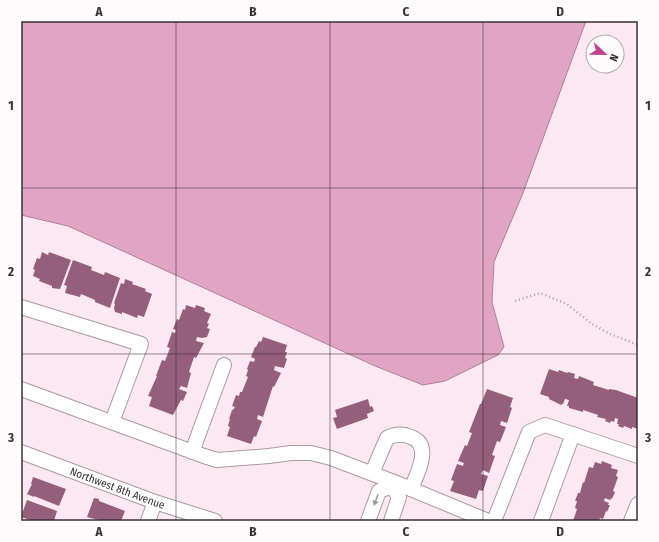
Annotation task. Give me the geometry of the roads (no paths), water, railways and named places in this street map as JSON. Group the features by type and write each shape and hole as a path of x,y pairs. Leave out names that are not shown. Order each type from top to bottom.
{"street":[{"path":"21,307 141,344 112,422"},
{"path":"192,452 224,365"},
{"path":"21,389 217,460 311,452 372,473 393,484 411,489 488,521"},
{"path":"494,521 529,432 544,424 638,456"},
{"path":"372,473 387,438 394,435 405,434 415,438 422,447 422,461 411,489"},
{"path":"541,521 574,434"},
{"name":"Northwest 8th Avenue","path":"21,452 155,502 215,521"},
{"path":"368,521 379,491 393,484"},
{"path":"391,521 399,497 393,484"},
{"path":"148,521 155,502"},
{"path":"631,521 638,504"}]}
